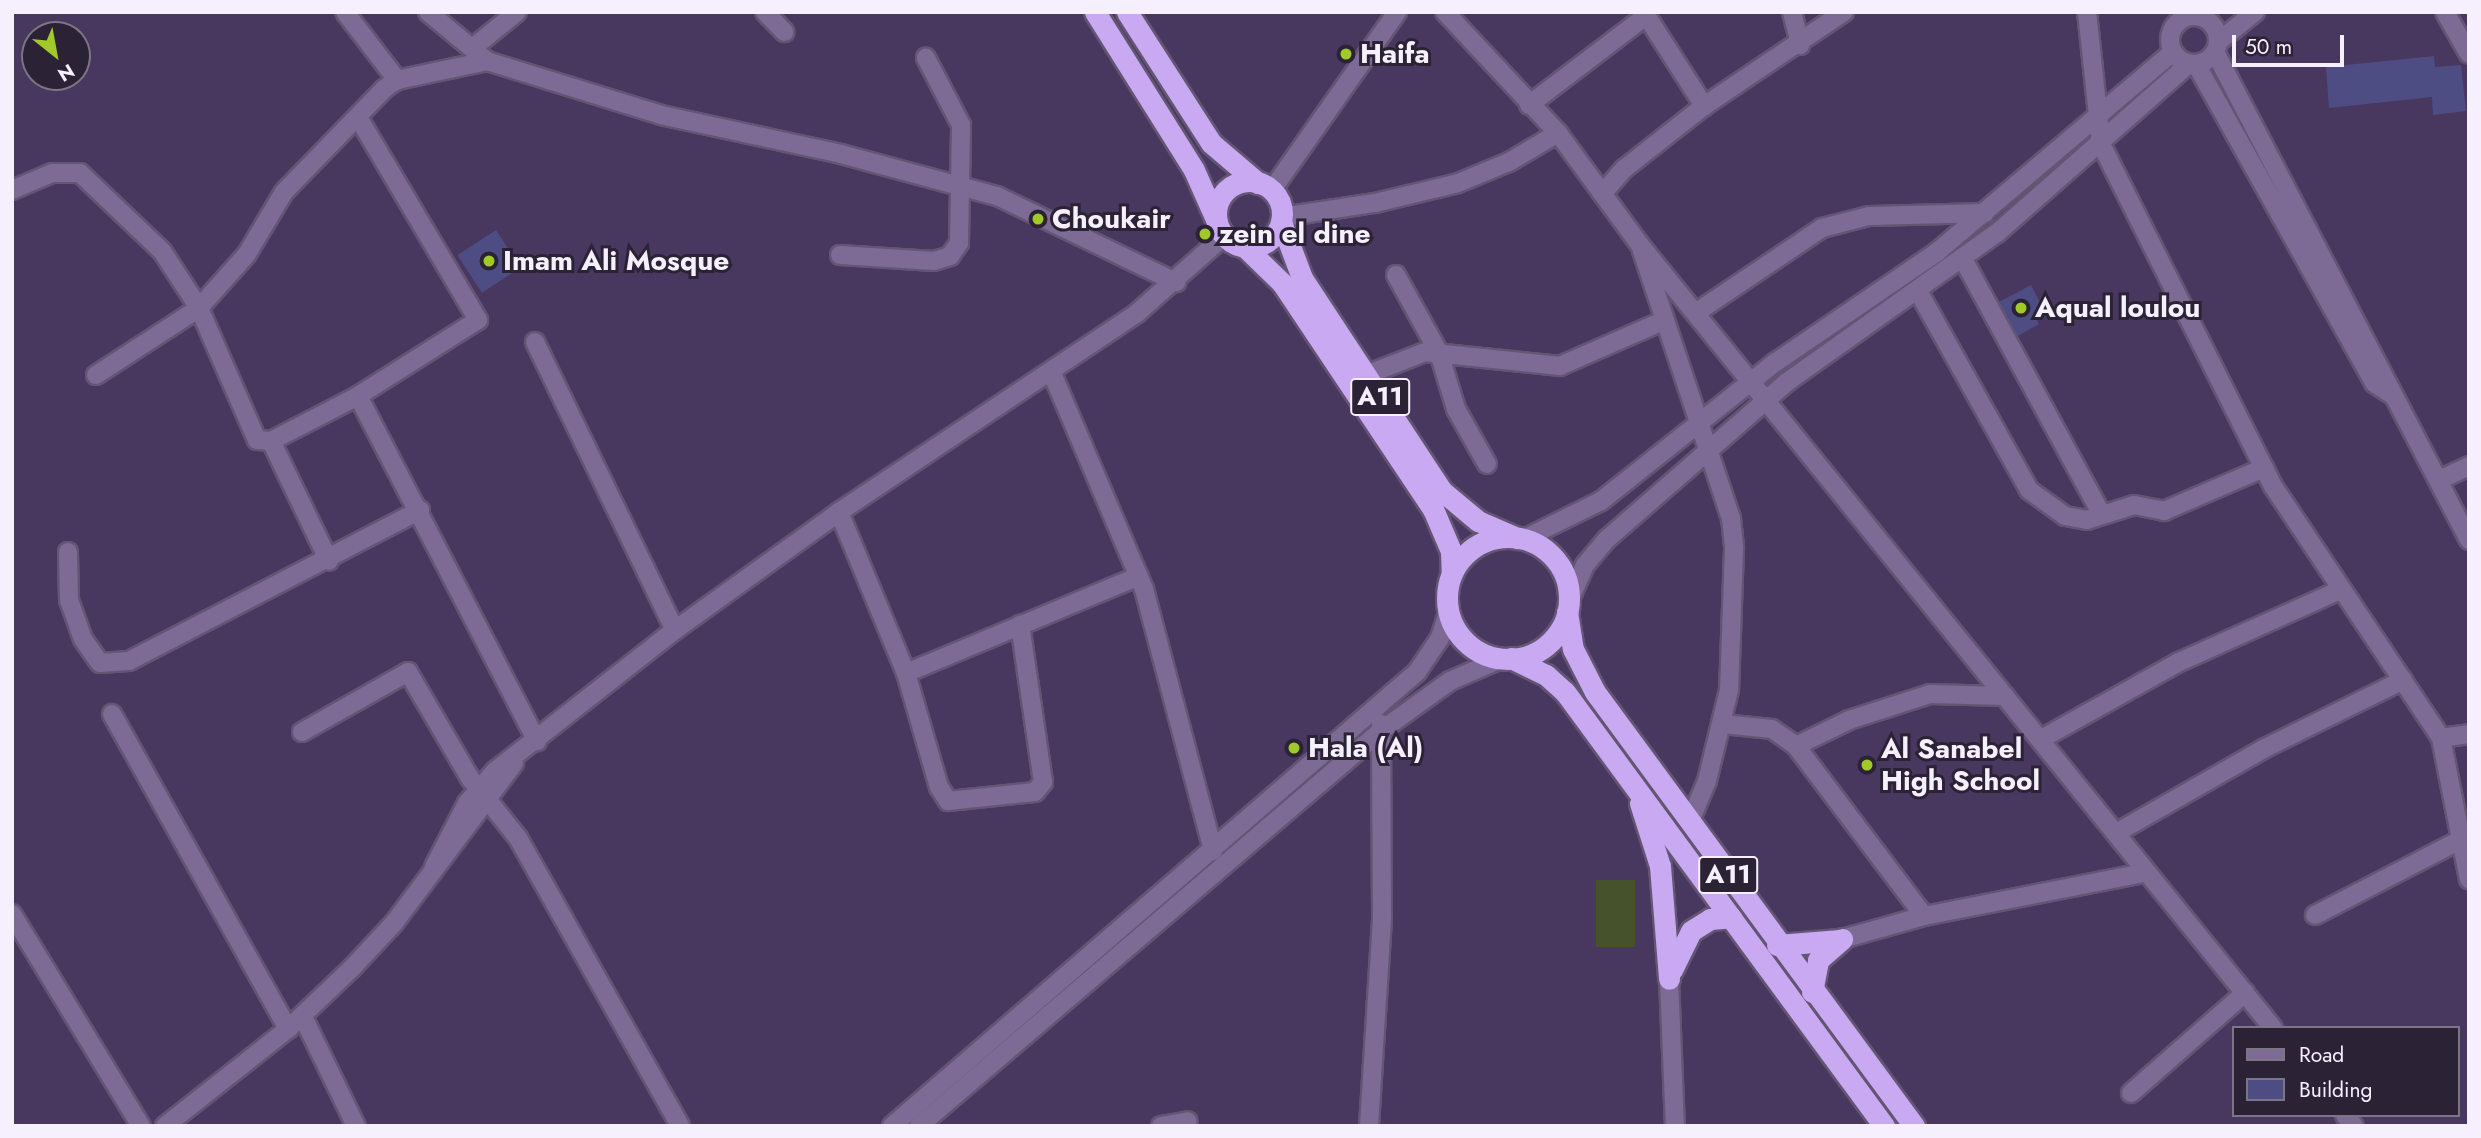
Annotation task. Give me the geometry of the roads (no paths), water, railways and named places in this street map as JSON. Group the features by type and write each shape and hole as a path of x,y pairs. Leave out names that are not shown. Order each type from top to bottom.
{"highway":[{"path":"1095,12 1194,170 1221,229"},
{"path":"1127,12 1217,152 1265,187"},
{"path":"1221,229 1218,205 1226,190 1241,182 1265,187"},
{"name":"A11","path":"1265,187 1281,219 1302,278 1449,500 1478,521 1521,538 1558,562 1568,607 1573,649 1587,680 1777,945 1914,1126"},
{"path":"1245,247 1270,239 1281,219"},
{"name":"A11","path":"1221,229 1245,247 1282,283 1433,509 1451,551 1450,608 1465,640 1546,675 1565,692 1631,778 1884,1126"},
{"path":"1452,574 1474,548 1495,538 1521,538"},
{"path":"1506,659 1546,645 1568,607"},
{"path":"1631,778 1660,866 1670,979"},
{"path":"1670,979 1691,931 1710,919 1731,916"},
{"path":"1777,945 1842,939"},
{"path":"1812,992 1818,960 1842,939"}],"street":[{"path":"345,12 397,80"},
{"path":"428,12 475,46 487,61"},
{"path":"475,46 517,12"},
{"path":"765,12 784,32"},
{"path":"1265,187 1397,12"},
{"path":"1445,12 1558,133 1640,245 1698,312 1766,401 2005,696 2043,738 2144,873 2271,1026"},
{"path":"1791,12 1800,45"},
{"path":"1603,193 1624,169 1704,107 1800,45 1843,12"},
{"path":"2087,12 2096,121 2101,144 2264,468 2340,590 2441,738 2469,879"},
{"path":"1568,607 1585,565 1607,539 1766,401 1963,259 2255,12"},
{"path":"2445,12 2469,54"},
{"path":"1529,105 1645,14 1704,107"},
{"path":"2172,52 2170,20 2205,15 2216,47 2346,296 2391,394 2469,540"},
{"path":"1521,538 1601,501 1751,382 1985,213 2096,121 2172,52"},
{"path":"2172,52 2192,64 2374,383 2391,394"},
{"path":"840,255 913,261 950,256 959,243 961,125 926,58"},
{"path":"96,375 200,308 247,254 284,192 397,80 487,61 661,115 960,185 1030,209 1176,282"},
{"path":"12,190 52,173 80,173 162,251 200,308 250,433 257,440 271,441 358,396 478,320 358,117"},
{"path":"1281,219 1361,206 1458,183 1509,162 1558,133"},
{"path":"1698,312 1822,228 1869,216 1985,213"},
{"path":"165,1126 303,1017 394,923 485,795 537,741 675,630 839,512 1051,371 1176,282 1221,229"},
{"path":"1640,245 1663,321 1731,518 1734,549 1732,650 1723,724 1690,821"},
{"path":"1963,259 2102,516"},
{"path":"1396,275 1439,353 1456,409 1486,464"},
{"path":"1918,291 2029,490 2065,516 2102,516 2133,505 2164,511 2264,468"},
{"path":"1366,375 1405,358 1439,353 1560,366 1663,321"},
{"path":"535,342 675,630"},
{"path":"1051,371 1139,576 1213,851"},
{"path":"358,396 420,510 537,741"},
{"path":"271,441 329,561"},
{"path":"2439,480 2469,466"},
{"path":"68,552 69,600 83,639 100,663 129,661 329,561 420,510"},
{"path":"839,512 906,673 939,787 948,801 1035,792 1043,782 1020,625"},
{"path":"906,673 1139,576"},
{"path":"2043,738 2177,663 2340,590"},
{"path":"892,1126 1213,851 1377,706 1426,660 1450,608"},
{"path":"919,1126 1382,730 1438,689 1506,659"},
{"path":"302,732 408,671 485,795 680,1126"},
{"path":"2116,833 2263,749 2403,680"},
{"path":"1796,746 1849,720 1930,694 2005,696"},
{"path":"1369,1126 1382,918 1382,730 1377,706"},
{"path":"112,714 288,1029"},
{"path":"1723,724 1772,729 1796,746 1924,916"},
{"path":"2441,738 2469,734"},
{"path":"2315,915 2460,840"},
{"path":"1842,939 1924,916 2144,873"},
{"path":"12,914 141,1126"},
{"path":"1670,979 1675,1126"},
{"path":"2131,1093 2245,993"},
{"path":"303,1017 356,1126"},
{"path":"1161,1126 1188,1121"}],"place":[{"name":"Haifa","path":"1346,54"},
{"name":"Choukair","path":"1038,219"},
{"name":"zein el dine","path":"1205,234"},
{"name":"Imam Ali Mosque","path":"489,261"},
{"name":"Aqual loulou","path":"2021,308"},
{"name":"Hala (Al)","path":"1294,748"},
{"name":"Al Sanabel High School","path":"1867,765"}]}
